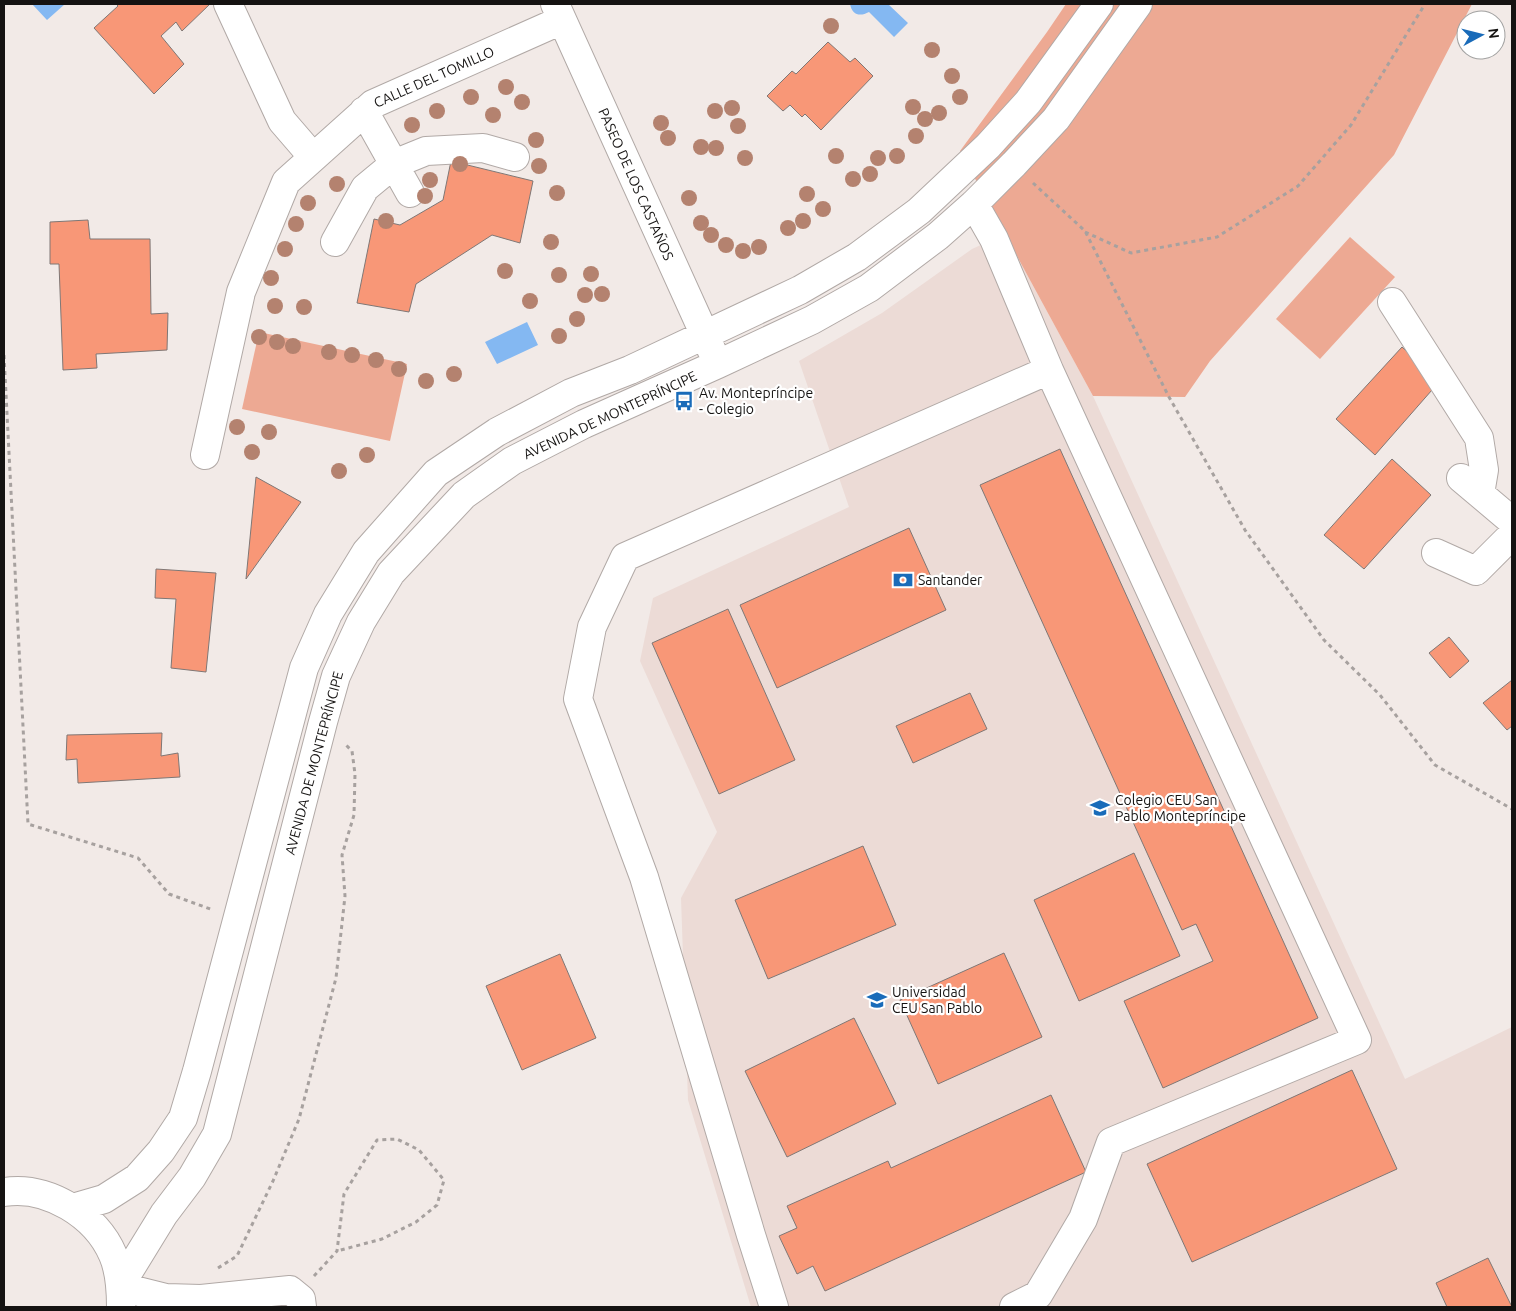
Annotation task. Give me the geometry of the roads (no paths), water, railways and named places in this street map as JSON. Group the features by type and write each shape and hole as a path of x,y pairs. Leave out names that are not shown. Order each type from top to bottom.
{"street":[{"path":"228,4 282,121 313,157"},
{"path":"74,1208 104,1199 138,1178 161,1151 183,1118 238,920 304,668 328,614 366,552 436,473 498,432 571,393 630,370 800,290 857,257 919,211 988,146 1028,102 1099,4"},
{"name":"AVENIDA DE MONTEPRÍNCIPE","path":"121,1294 164,1214 192,1177 217,1134 336,676 361,622 391,573 464,495 512,461 584,424 812,320 869,288 938,236 974,204 1056,119 1138,4"},
{"name":"CALLE DEL TOMILLO","path":"205,455 242,292 286,182 372,104 558,12"},
{"name":"PASEO DE LOS CASTAÑOS","path":"558,12 718,364"},
{"path":"364,111 410,193"},
{"path":"335,242 366,188 394,164 426,151 483,148 515,157"},
{"path":"974,204 994,239 1049,370 1357,1040 1111,1142 1083,1219 1038,1295 1014,1307"},
{"path":"1392,302 1479,438 1484,470 1470,486 1512,521"},
{"path":"774,1307 644,877 578,699 592,627 624,557 1049,370"},
{"path":"1436,553 1476,571 1512,535"},
{"path":"7,1189 44,1195 74,1208 96,1228 112,1254 121,1294 142,1292 158,1303 201,1299 296,1299"}],"water":[{"path":"32,4 65,4 47,20"},
{"path":"850,4 888,4 908,23 894,37 869,12 857,14 853,11"},
{"path":"527,322 538,345 497,364 485,342"}],"place":[{"name":"Av. Montepríncipe - Colegio","path":"684,401"},
{"name":"Santander","path":"903,580"},
{"name":"Colegio CEU San Pablo Montepríncipe","path":"1100,808"},
{"name":"Universidad CEU San Pablo","path":"877,1000"}]}
